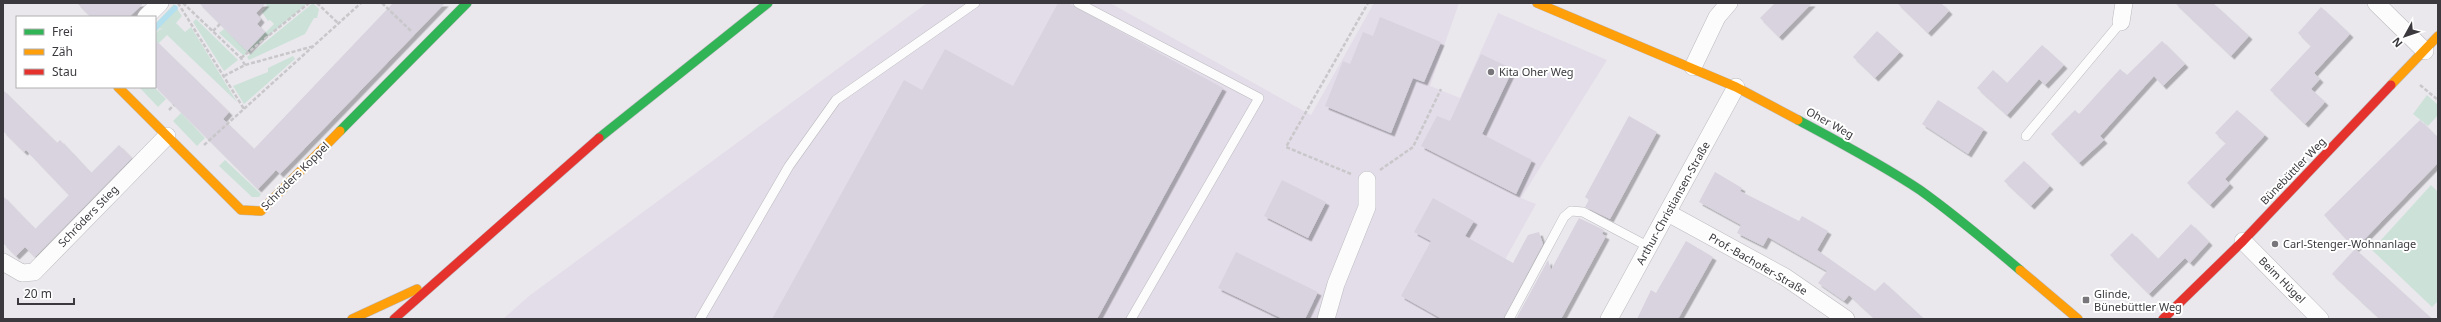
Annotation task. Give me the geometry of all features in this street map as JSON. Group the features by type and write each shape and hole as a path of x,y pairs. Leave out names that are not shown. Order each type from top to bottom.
{"main road":[{"name":"Schröders Koppel","path":"119,88 241,210 261,211 467,3"},
{"path":"394,319 631,109 768,3"},
{"name":"Oher Weg","path":"1537,3 1693,67 1736,87 1849,147 1919,190 1974,230 2078,319"},
{"name":"Bünebüttler Weg","path":"2163,319 2243,241 2438,36"},
{"path":"352,319 437,280"}],"street":[{"path":"147,16 160,3"},
{"path":"1693,67 1717,17 1729,3"},
{"path":"2121,22 2124,3"},
{"path":"2376,3 2424,51"},
{"name":"Arthur-Christiansen-Straße","path":"1609,319 1736,87"},
{"name":"Schröders Stieg","path":"3,262 22,273 34,272 167,136"},
{"path":"1326,319 1336,284 1367,207 1366,180"},
{"name":"Prof.-Bachofer-Straße","path":"1668,213 1785,277 1846,319"},
{"name":"Beim Hügel","path":"2243,241 2320,319"}],"lane":[{"path":"700,319 789,166 836,100 975,3"},
{"path":"1078,3 1259,98 1131,319"},
{"path":"2026,136 2121,22"},
{"path":"1509,319 1564,217 1571,211 1583,212 1649,247"}],"path":[{"path":"178,3 244,109"},
{"path":"183,3 241,58 245,65"},
{"path":"241,58 310,3"},
{"path":"317,3 338,24"},
{"path":"198,149 316,46 361,3"},
{"path":"382,3 414,33"},
{"path":"1368,3 1286,147 1366,180 1412,147 1441,89"},
{"path":"213,31 220,24"},
{"path":"224,76 245,65 316,46"},
{"path":"2405,71 2438,100"}],"shaded area":[{"path":"927,3 1110,3 1311,115 1374,3 1459,3 1430,86 1460,98 1498,13 1607,60 1521,198 1536,204 1472,319 503,319 529,296"}],"green space":[{"path":"265,3 308,3 244,56 219,33 224,29 247,51 274,24 270,20 268,21 262,12 267,6"},
{"path":"313,3 319,9 317,18 314,18 305,34 249,60 247,57"},
{"path":"174,4 182,16 176,23 185,32 191,27 237,102 167,35 156,46 156,33 160,29 163,30 160,28 156,32 156,23"},
{"path":"196,19 238,60 224,71 193,22"},
{"path":"293,56 295,59 244,104 233,86 268,72 268,68"},
{"path":"140,88 155,88 166,99 158,107"},
{"path":"2427,95 2438,105 2438,115 2428,126 2413,114"},
{"path":"181,113 205,138 197,146 173,121"},
{"path":"225,160 261,194 259,197 252,197 219,166"},
{"path":"2431,185 2438,192 2438,301 2432,307 2372,250"}],"building":[{"path":"77,3 144,3 130,16 90,16"},
{"path":"199,3 266,3 256,13 261,19 257,24 265,32 247,51"},
{"path":"393,3 445,3 280,174 276,170 258,189 156,87 156,41 229,112 223,119 254,149"},
{"path":"1058,3 1068,3 1223,88 1097,319 772,319 904,80 922,90 945,49 1013,86"},
{"path":"1775,3 1812,3 1779,37 1760,18"},
{"path":"1897,3 1941,3 1949,11 1928,33"},
{"path":"2175,3 2213,3 2249,36 2231,56"},
{"path":"2321,7 2350,34 2314,73 2320,79 2311,89 2325,102 2305,124 2270,90 2311,46 2298,33"},
{"path":"1380,17 1441,42 1424,82 1413,78 1391,133 1325,106 1343,61 1350,64 1363,32 1373,36"},
{"path":"1877,31 1900,52 1875,78 1853,57"},
{"path":"2162,41 2185,64 2163,86 2154,76 2100,136 2104,140 2079,163 2051,134 2075,110 2079,114 2120,69 2127,75"},
{"path":"2042,45 2064,65 2045,85 2039,79 2007,115 1977,88 1993,70 2007,83"},
{"path":"1481,54 1513,69 1482,134 1532,160 1516,194 1421,146 1437,116 1450,121"},
{"path":"3,90 57,143 60,140 91,173 119,145 132,158 35,257 25,247 16,256 3,243 3,196 35,229 69,195 26,150 24,152 3,131"},
{"path":"1938,100 1984,129 1968,154 1922,124"},
{"path":"2237,110 2265,135 2225,179 2230,184 2210,205 2187,183 2226,143 2215,133"},
{"path":"1629,116 1657,132 1610,219 1585,207 1589,200 1585,197"},
{"path":"2420,120 2438,138 2438,163 2355,249 2324,215"},
{"path":"2024,161 2050,186 2031,206 2004,181"},
{"path":"1715,172 1742,188 1740,191 1799,221 1802,216 1828,231 1817,250 1875,291 1884,282 1924,319 1875,319 1849,295 1844,301 1818,283 1827,271 1768,237 1763,246 1737,233 1741,225 1699,202"},
{"path":"1282,180 1326,202 1308,238 1264,216"},
{"path":"1433,198 1474,221 1465,236 1513,263 1528,235 1539,232 1543,244 1503,319 1442,319 1401,296 1431,241 1414,232"},
{"path":"1579,218 1604,230 1602,234 1606,236 1561,319 1516,319 1548,260 1551,270"},
{"path":"2191,224 2209,242 2190,263 2185,258 2149,294 2110,255 2132,233 2158,259"},
{"path":"1686,241 1713,257 1678,319 1637,319 1651,290 1656,293"},
{"path":"2355,249 2432,319 2380,319 2332,274"},
{"path":"1236,252 1318,292 1305,319 1283,319 1218,288"}],"waterway":[{"path":"156,27 175,8"}],"traffic: fast":[{"path":"340,131 467,3"},
{"path":"599,138 768,3"},
{"path":"1798,120 1875,162 1920,190 2020,270"}],"traffic: slow":[{"path":"1537,3 1736,87 1798,120"},
{"path":"2391,85 2438,36"},
{"path":"119,88 241,210 261,211 340,131"},
{"path":"2020,270 2078,319"},
{"path":"352,319 417,289"}],"traffic: jam":[{"path":"2163,319 2243,241 2391,85"},
{"path":"394,319 599,138"}],"place":[{"name":"Kita Oher Weg","path":"1491,72"},
{"name":"Carl-Stenger-Wohnanlage","path":"2275,244"},
{"name":"Glinde, Bünebüttler Weg","path":"2086,300"}]}
